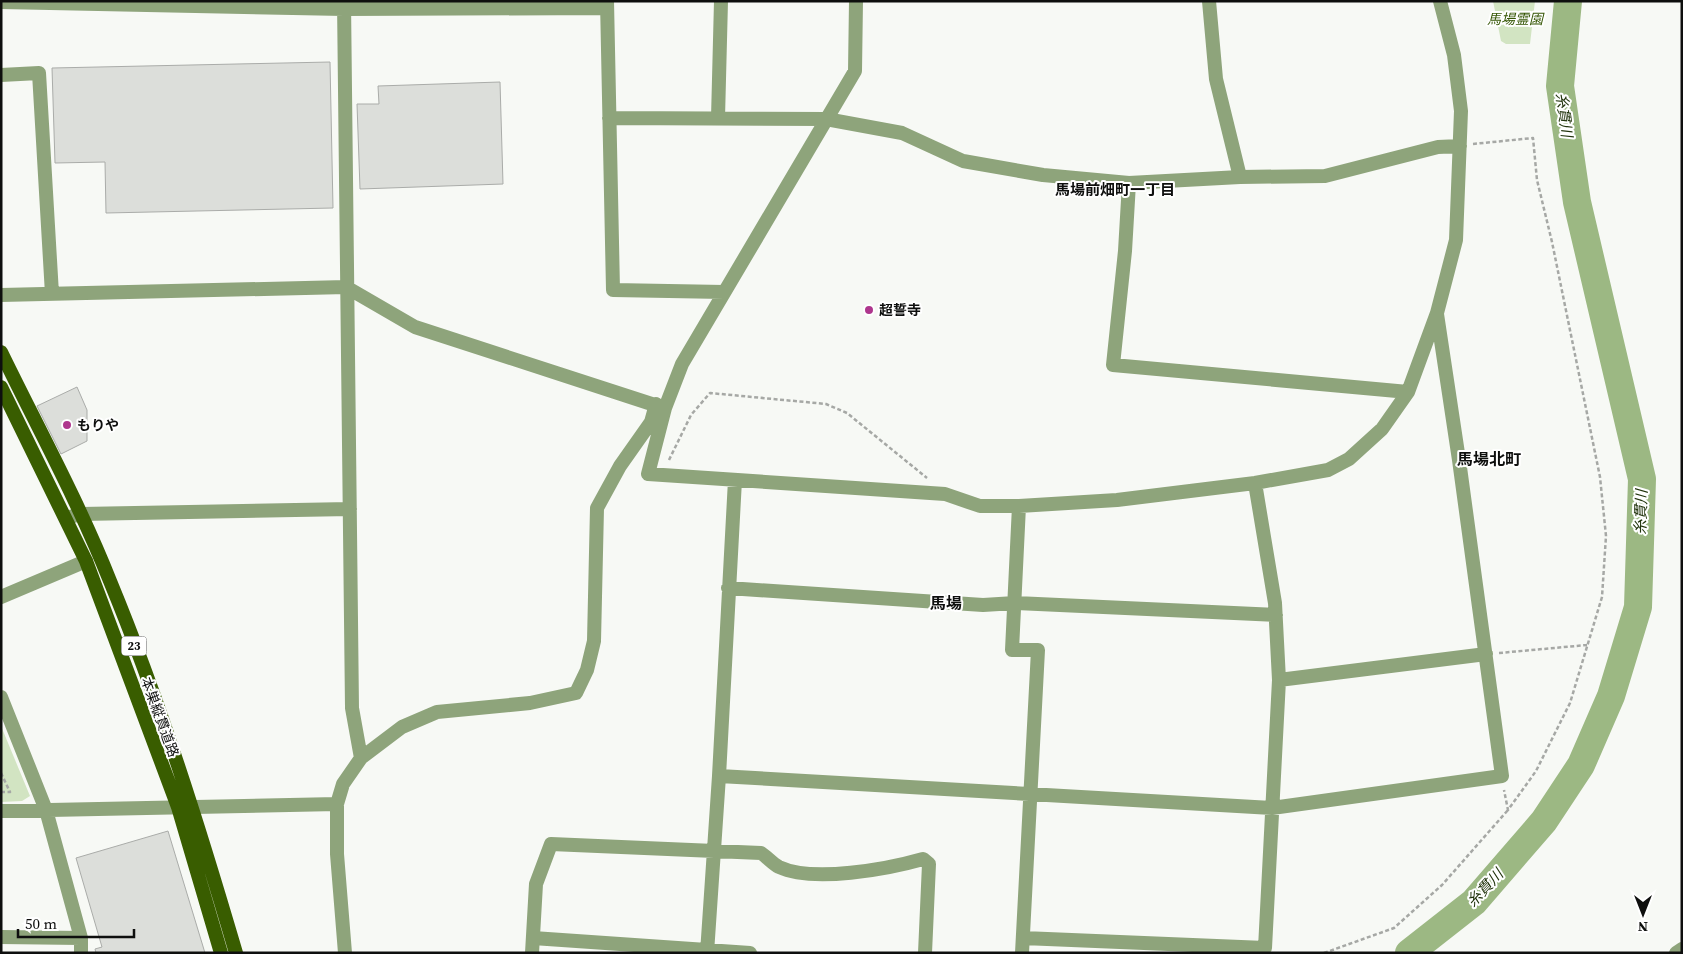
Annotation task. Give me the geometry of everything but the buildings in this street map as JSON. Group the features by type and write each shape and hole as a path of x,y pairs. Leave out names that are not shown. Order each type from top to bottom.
{"main road":[{"name":"本巣縦貫道路","path":"1,352 81,514 110,580 193,806 236,953"},
{"name":"本巣縦貫道路","path":"1,387 86,561 178,807 221,953"}],"street":[{"path":"718,118 720,1"},
{"path":"345,953 337,854 337,804 343,784 361,758 402,727 437,712 530,703 576,693 586,670 594,641 597,508 620,466 651,422 682,364 855,71 856,1"},
{"path":"1209,1 1216,79 1240,177"},
{"path":"660,406 648,474 945,494 980,506 1019,506 1117,500 1255,483 1328,470 1350,459 1382,429 1408,392 1437,314 1456,240 1461,111 1454,55 1440,1"},
{"path":"1,2 607,5 613,290 724,292"},
{"path":"344,5 352,708 361,758"},
{"path":"1,75 39,73 52,294"},
{"path":"609,118 826,119 902,133 963,161 1043,175 1129,183 1240,177 1326,176 1438,147 1460,146"},
{"path":"1129,183 1125,251 1113,365 1408,392"},
{"path":"1,295 346,287 414,327 660,406"},
{"path":"719,776 1272,808 1502,776 1437,314"},
{"path":"707,952 715,849 735,480"},
{"path":"1023,938 1264,948 1279,680 1276,616 1255,483"},
{"path":"1019,506 1012,650 1038,650 1022,953"},
{"path":"66,518 81,514 350,509"},
{"path":"1,597 86,561"},
{"path":"728,588 983,605 1015,603 1276,616"},
{"path":"1279,680 1486,654"},
{"path":"1,697 46,810 81,938 81,953"},
{"path":"1,811 337,804"},
{"path":"532,953 536,884 551,844 715,849 762,853 779,867 820,875 896,867 923,859 929,864 925,953"},
{"path":"1,937 81,938"},
{"path":"533,938 707,952 750,953"},
{"path":"1676,953 1682,949"}],"path":[{"path":"1324,953 1394,928 1442,885 1508,810 1536,771 1570,703 1602,597 1606,536 1600,477 1552,242 1537,180 1533,138 1460,146"},
{"path":"662,475 691,415 710,393 826,404 848,413 945,494"},
{"path":"1486,654 1587,645"},
{"path":"1,773 10,792 1,792"},
{"path":"1502,776 1508,810"}],"green space":[{"name":"馬場霊園","path":"1493,1 1535,1 1530,44 1506,44 1501,41"},
{"path":"1,726 30,796 22,801 1,802"}],"waterway":[{"name":"糸貫川","path":"1409,953 1474,902 1544,821 1581,765 1611,696 1638,607 1642,479 1577,202 1560,86 1568,1"}],"place":[{"name":"超誓寺","path":"869,310"},
{"name":"もりや","path":"67,425"}],"district":[{"name":"馬場前畑町一丁目","path":"1115,190"},
{"name":"馬場北町","path":"1489,459"},
{"name":"馬場","path":"946,603"}]}
